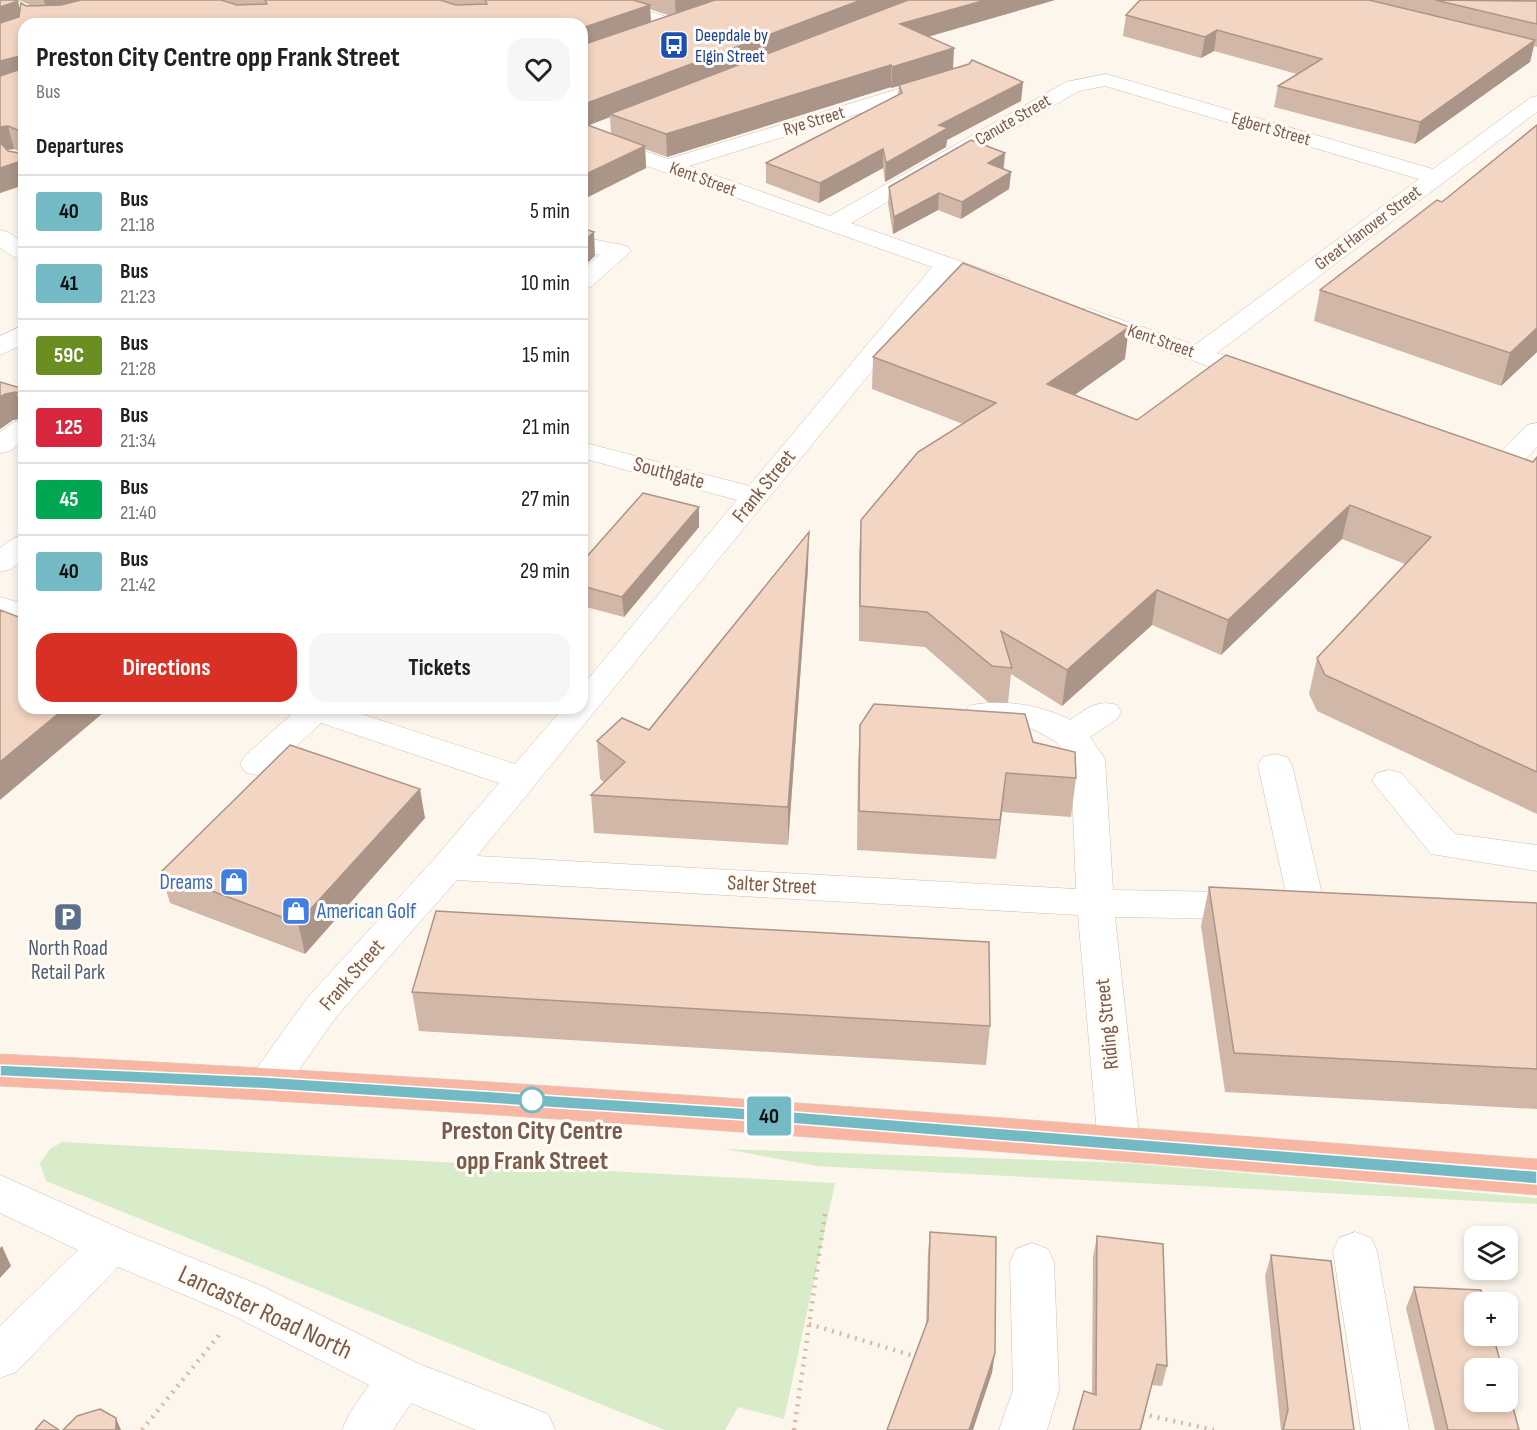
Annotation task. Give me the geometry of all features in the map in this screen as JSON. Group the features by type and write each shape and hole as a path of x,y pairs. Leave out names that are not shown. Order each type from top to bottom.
{"highway":[{"path":"0,1070 268,1083 758,1115 1537,1177"}],"street":[{"path":"594,0 676,26"},
{"path":"645,36 698,18"},
{"name":"Rye Street","path":"667,166 960,76"},
{"name":"Egbert Street","path":"1106,80 1436,177"},
{"name":"Canute Street","path":"831,225 1073,86 1106,80"},
{"name":"Great Hanover Street","path":"1199,354 1537,102"},
{"path":"588,135 608,129"},
{"name":"Kent Street","path":"588,137 1023,292"},
{"path":"0,237 18,249"},
{"path":"588,245 619,251 588,277"},
{"path":"0,260 18,254"},
{"name":"Frank Street","path":"588,701 946,265"},
{"name":"Kent Street","path":"1067,308 1276,382"},
{"path":"0,347 18,336"},
{"path":"0,347 18,354"},
{"path":"1506,463 1537,431"},
{"path":"0,445 18,432"},
{"name":"Southgate","path":"588,452 756,496"},
{"path":"0,563 18,549"},
{"path":"0,606 18,612"},
{"path":"947,710 1045,720 1070,735 1105,712"},
{"path":"257,764 308,714"},
{"path":"328,714 523,778"},
{"name":"Frank Street","path":"268,1083 322,1007 448,867 577,714"},
{"name":"Riding Street","path":"1070,735 1078,741 1088,759 1095,903 1119,1145"},
{"name":"Salter Street","path":"448,867 1095,903 1307,907 1275,765"},
{"path":"1389,781 1444,844 1537,858"},
{"name":"Lancaster Road North","path":"0,1194 112,1245 248,1301 401,1378 531,1430"},
{"path":"0,1357 112,1245"},
{"path":"1354,1251 1385,1430"},
{"path":"1023,1430 1036,1390 1032,1262"},
{"path":"366,1430 401,1378"}],"path":[{"path":"794,1430 825,1213"},
{"path":"142,1430 248,1301"}],"green space":[{"path":"62,1142 835,1183 784,1419 738,1407 725,1430 665,1430 46,1181 40,1163 50,1149"},
{"path":"724,1149 1126,1163 1537,1198 1537,1204 817,1166"}],"building":[{"path":"0,0 15,0 18,1 0,7"},
{"path":"81,0 221,0 237,5 267,4 265,0 440,0 456,5 487,4 485,0 633,0 650,5 588,26 588,18 18,18 18,56 0,61 0,23 19,17 21,3 26,6 61,5"},
{"path":"715,0 861,0 588,103 588,43"},
{"path":"908,0 986,0 900,24 954,48 892,67 891,65 666,134 610,114"},
{"path":"1140,0 1369,0 1535,40 1420,122 1278,86 1322,59 1217,30 1205,37 1126,15"},
{"path":"1435,0 1537,1 1537,24"},
{"path":"972,60 1023,82 939,125 948,128 886,163 883,149 820,183 766,163 902,93 899,85 969,64"},
{"path":"18,70 18,130 8,126 0,127 0,76"},
{"path":"588,125 645,146 588,173"},
{"path":"1537,125 1537,328 1510,353 1320,290 1437,200 1442,202"},
{"path":"971,140 1005,153 988,163 1011,172 962,202 939,193 894,217 889,187"},
{"path":"0,142 8,151 18,153 18,162 0,168"},
{"path":"963,263 1129,327 1047,384 1137,420 1226,355 1533,462 1537,457 1537,772 1325,675 1317,658 1431,537 1350,505 1228,620 1157,590 1067,670 1001,631 1012,668 992,666 927,612 860,606 861,520 918,452 996,403 873,357"},
{"path":"0,382 18,387 18,393 5,394 0,397"},
{"path":"643,493 699,507 622,597 588,588 588,555"},
{"path":"809,532 788,807 591,795 625,762 597,741 622,718 649,730"},
{"path":"0,610 18,617 18,714 58,714 0,762"},
{"path":"874,704 1025,714 1033,742 1075,752 1076,778 1006,773 1000,820 859,811 860,725"},
{"path":"290,745 420,789 298,923 161,872"},
{"path":"1209,887 1537,903 1537,1069 1234,1053"},
{"path":"436,911 989,942 990,1026 412,992"},
{"path":"930,1232 996,1237 995,1353 969,1430 887,1430 928,1320"},
{"path":"1097,1236 1163,1244 1167,1366 1157,1364 1140,1430 1073,1430 1084,1391 1096,1395"},
{"path":"1271,1255 1331,1261 1354,1430 1283,1430 1288,1410"},
{"path":"1414,1287 1481,1290 1482,1292 1464,1292 1464,1346 1496,1346 1499,1358 1464,1358 1464,1412 1514,1412 1519,1430 1448,1430"},
{"path":"100,1409 116,1418 116,1430 63,1430 77,1416"},
{"path":"44,1420 59,1430 35,1430"}],"bus line":[{"name":"40","path":"0,1070 268,1083 758,1115 1537,1177"}],"place":[{"name":"Deepdale by Elgin Street","path":"674,45"},
{"name":"Dreams","path":"234,882"},
{"name":"American Golf","path":"296,911"},
{"name":"North Road Retail Park","path":"68,917"},
{"name":"Preston City Centre opp Frank Street","path":"532,1100"}]}
